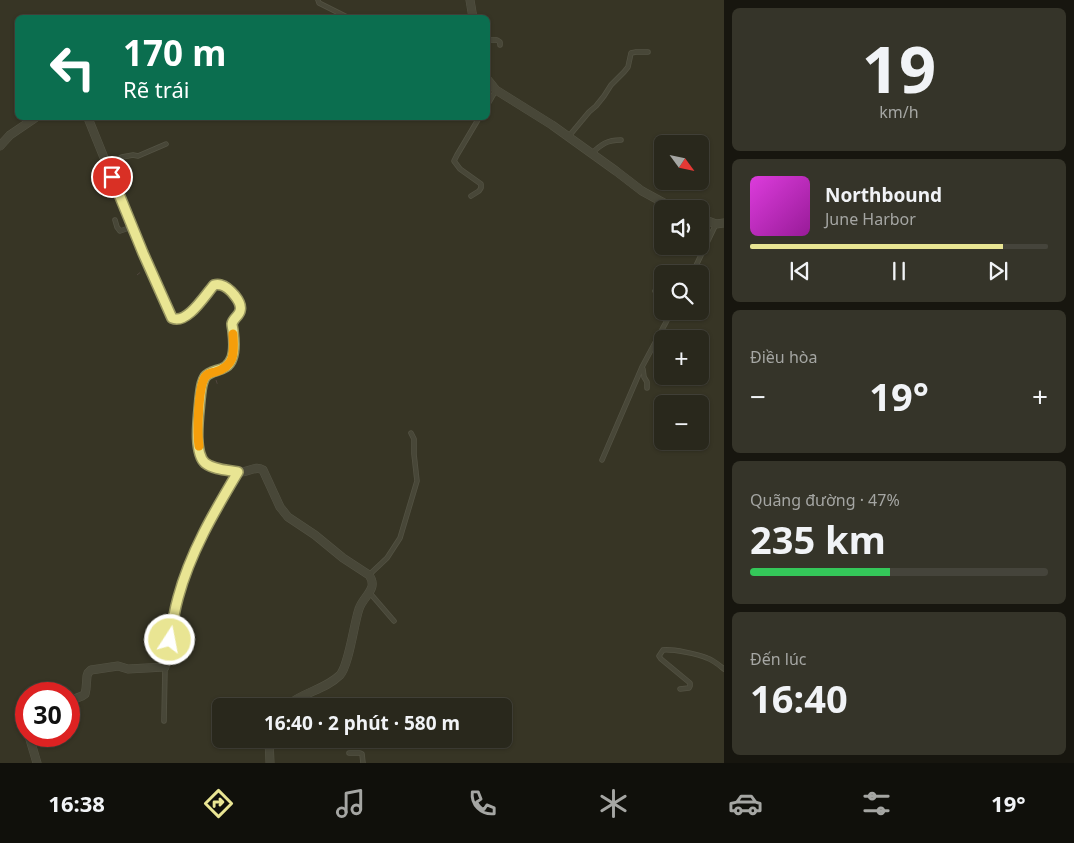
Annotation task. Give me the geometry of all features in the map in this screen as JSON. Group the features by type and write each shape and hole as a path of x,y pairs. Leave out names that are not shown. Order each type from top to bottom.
{"street":[{"path":"470,0 473,15"},
{"path":"490,83 496,90 552,125 642,191 658,200"},
{"path":"0,146 10,134 32,120"},
{"path":"89,120 132,228 174,319 180,319 190,313 216,284 222,285 229,290 240,303 240,312 232,324 234,352 232,360 223,369 210,373 204,379 197,433 203,461 219,469 238,472 256,468 263,470 280,507 288,517 372,578 373,585 360,606 347,660 342,672 331,682 298,698"},
{"path":"80,697 85,694 86,676 92,670 118,666 128,668 164,667 178,598 191,562 211,516 238,472"},
{"path":"32,747 36,763"},
{"path":"269,748 270,763"}],"lane":[{"path":"318,0 318,2 343,15"},
{"path":"490,40 497,40 500,42 500,45"},
{"path":"569,137 604,96 610,85 628,67 631,53 648,52"},
{"path":"490,100 496,90"},
{"path":"471,196 479,191 481,184 460,169 454,162 456,155 478,120"},
{"path":"591,153 608,141 621,140"},
{"path":"107,165 122,157 128,155 138,156 166,144"},
{"path":"115,220 120,231 132,228"},
{"path":"697,265 720,224"},
{"path":"602,460 642,367 667,320"},
{"path":"642,367 647,388"},
{"path":"370,575 387,558 400,538 417,481 414,439 411,433"},
{"path":"369,592 394,620"},
{"path":"680,689 689,688 690,683 661,659 659,656 663,650 679,651 707,658 724,669"},
{"path":"164,667 164,721"},
{"path":"349,753 362,754 363,763"}],"slow traffic":[{"path":"199,446 197,433 204,379 210,373 223,369 232,360 234,352 233,334"}],"route":[{"path":"112,177 132,228 172,318 177,320 190,313 216,284 220,284 229,290 240,303 241,308 232,324 234,352 232,360 223,369 210,373 204,379 197,433 200,454 206,464 219,469 238,472 211,516 191,562 178,598 170,640"}]}
